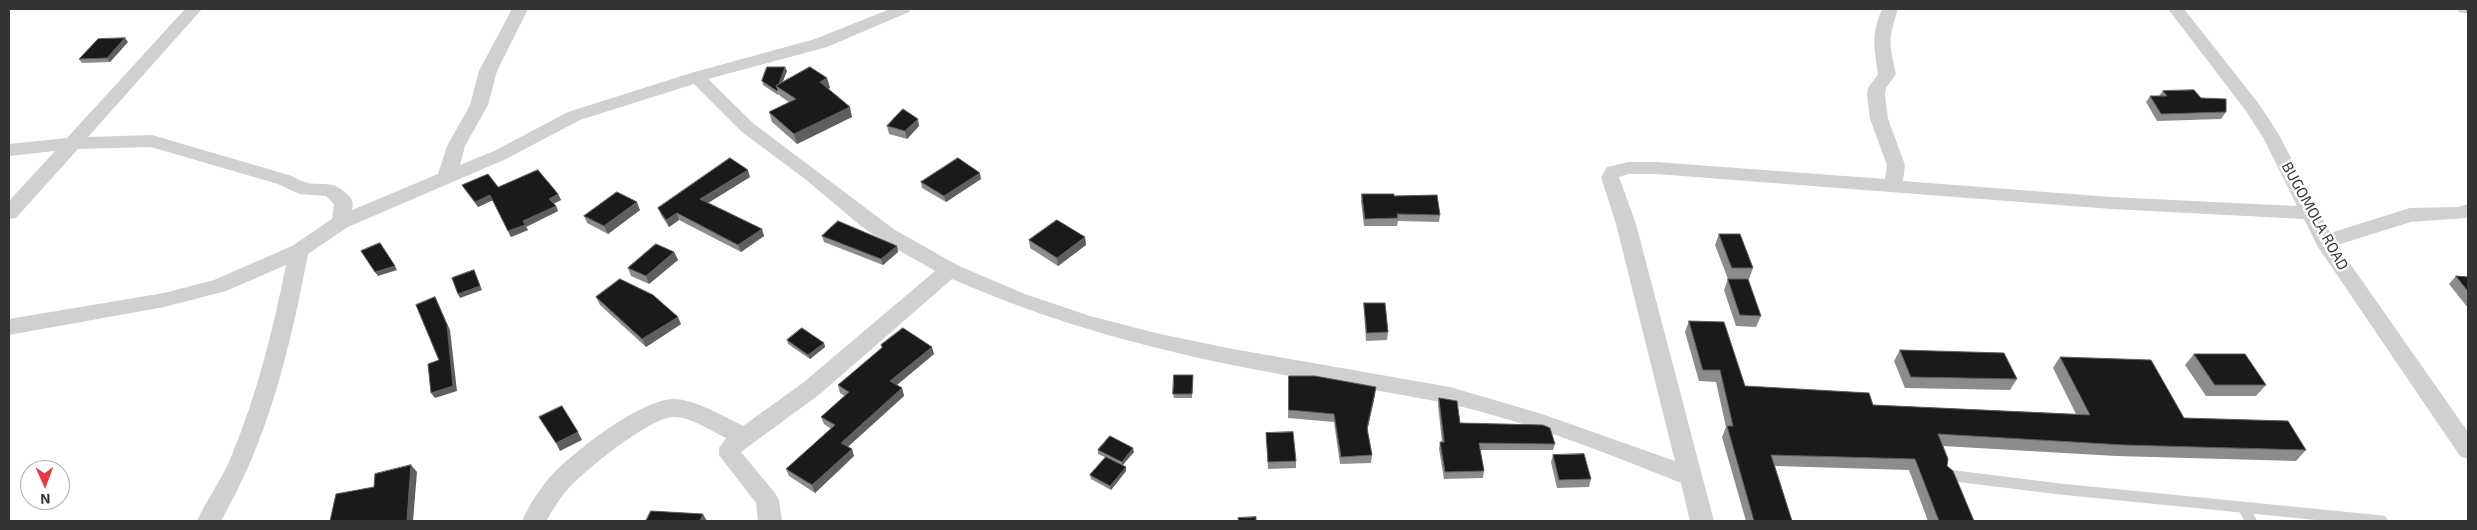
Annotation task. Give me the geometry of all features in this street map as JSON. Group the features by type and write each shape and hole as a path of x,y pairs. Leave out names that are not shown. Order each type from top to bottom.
{"street":[{"path":"9,213 194,9"},
{"path":"446,179 456,146 480,105 488,71 520,9"},
{"path":"9,327 195,294 258,270 299,251 341,222 446,179 580,114 821,43 903,9"},
{"path":"1890,9 1882,30 1881,41 1886,74 1877,88 1876,94 1879,119 1896,164 1893,187"},
{"name":"BUGOMOLA ROAD","path":"2176,9 2253,108 2273,139 2325,242 2465,442"},
{"path":"697,78 748,128 849,203 889,236 951,269 1004,294 1115,330 1206,352 1450,396 1479,403 1605,443 1692,478"},
{"path":"9,150 72,143 160,142 285,180 299,188 330,190 344,202 341,222"},
{"path":"1702,521 1626,224 1615,196 1610,177 1611,174 1628,168 1656,168 2112,203 2312,213"},
{"path":"2325,242 2410,215 2459,213 2468,210"},
{"path":"209,521 230,483 265,398 286,318 299,251"},
{"path":"770,521 767,500 730,455 730,448 812,388 889,320 951,269"},
{"path":"534,521 559,482 574,468 623,432 662,409 684,410 745,437"}],"lane":[{"path":"1947,475 2382,521"},
{"path":"2243,507 2251,521"}],"building":[{"path":"125,38 107,58 79,59 98,39"},
{"path":"767,67 785,67 779,84 776,86 777,91 762,81"},
{"path":"810,67 827,78 820,82 850,107 794,134 769,112 796,99 776,86"},
{"path":"2194,90 2201,98 2226,99 2226,112 2161,114 2150,96 2167,96 2163,91"},
{"path":"903,109 918,119 905,131 887,126"},
{"path":"730,158 748,170 700,199 762,229 738,245 677,213 666,220 658,208"},
{"path":"958,158 980,173 944,196 921,182"},
{"path":"538,170 558,194 549,199 556,206 523,221 525,225 508,231 490,195 475,202 462,185 488,174 498,187"},
{"path":"617,192 637,202 604,226 584,216"},
{"path":"1362,194 1394,194 1394,196 1437,195 1440,215 1397,214 1398,218 1365,219"},
{"path":"1057,220 1085,237 1057,258 1029,240"},
{"path":"838,221 897,246 881,259 822,236"},
{"path":"1719,234 1740,234 1753,268 1732,268"},
{"path":"380,243 395,266 375,272 361,251"},
{"path":"656,244 674,252 646,276 628,268"},
{"path":"474,270 480,286 458,294 452,278"},
{"path":"2456,276 2468,277 2468,291"},
{"path":"620,279 653,295 678,317 642,339 596,297"},
{"path":"1728,279 1748,279 1761,316 1740,315"},
{"path":"435,297 447,325 453,386 431,393 428,364 439,360 416,305"},
{"path":"1364,303 1385,303 1388,332 1367,333"},
{"path":"1689,321 1724,322 1745,386 1869,393 1873,405 2090,415 2060,357 2151,360 2184,418 2288,421 2306,450 2124,445 1938,434 1948,459 1947,466 1953,471 1974,521 1939,521 1915,459 1771,455 1792,521 1754,521 1727,426 1733,426 1720,370 1703,370"},
{"path":"802,328 824,343 808,355 787,340"},
{"path":"903,328 932,347 890,381 902,388 841,443 852,449 812,485 786,469 835,425 821,417 849,392 838,385 883,347 881,345"},
{"path":"1900,350 2004,353 2017,379 1911,377"},
{"path":"2194,354 2245,354 2266,385 2215,385"},
{"path":"1174,375 1193,375 1192,394 1173,394"},
{"path":"1289,376 1315,376 1376,387 1367,428 1372,455 1341,457 1334,414 1289,410"},
{"path":"1439,398 1457,401 1460,423 1543,425 1550,428 1555,444 1479,443 1484,471 1445,472 1440,442 1444,442"},
{"path":"562,406 578,432 556,443 539,417"},
{"path":"1293,432 1296,461 1268,462 1266,433"},
{"path":"1110,436 1133,448 1122,462 1098,450"},
{"path":"1584,454 1591,479 1559,480 1553,455"},
{"path":"1106,457 1126,467 1110,486 1090,475"},
{"path":"411,465 407,521 330,521 336,494 374,487 375,474"},
{"path":"651,511 703,514 700,521 646,521"},
{"path":"1256,517 1256,521 1239,521 1238,518"}]}
